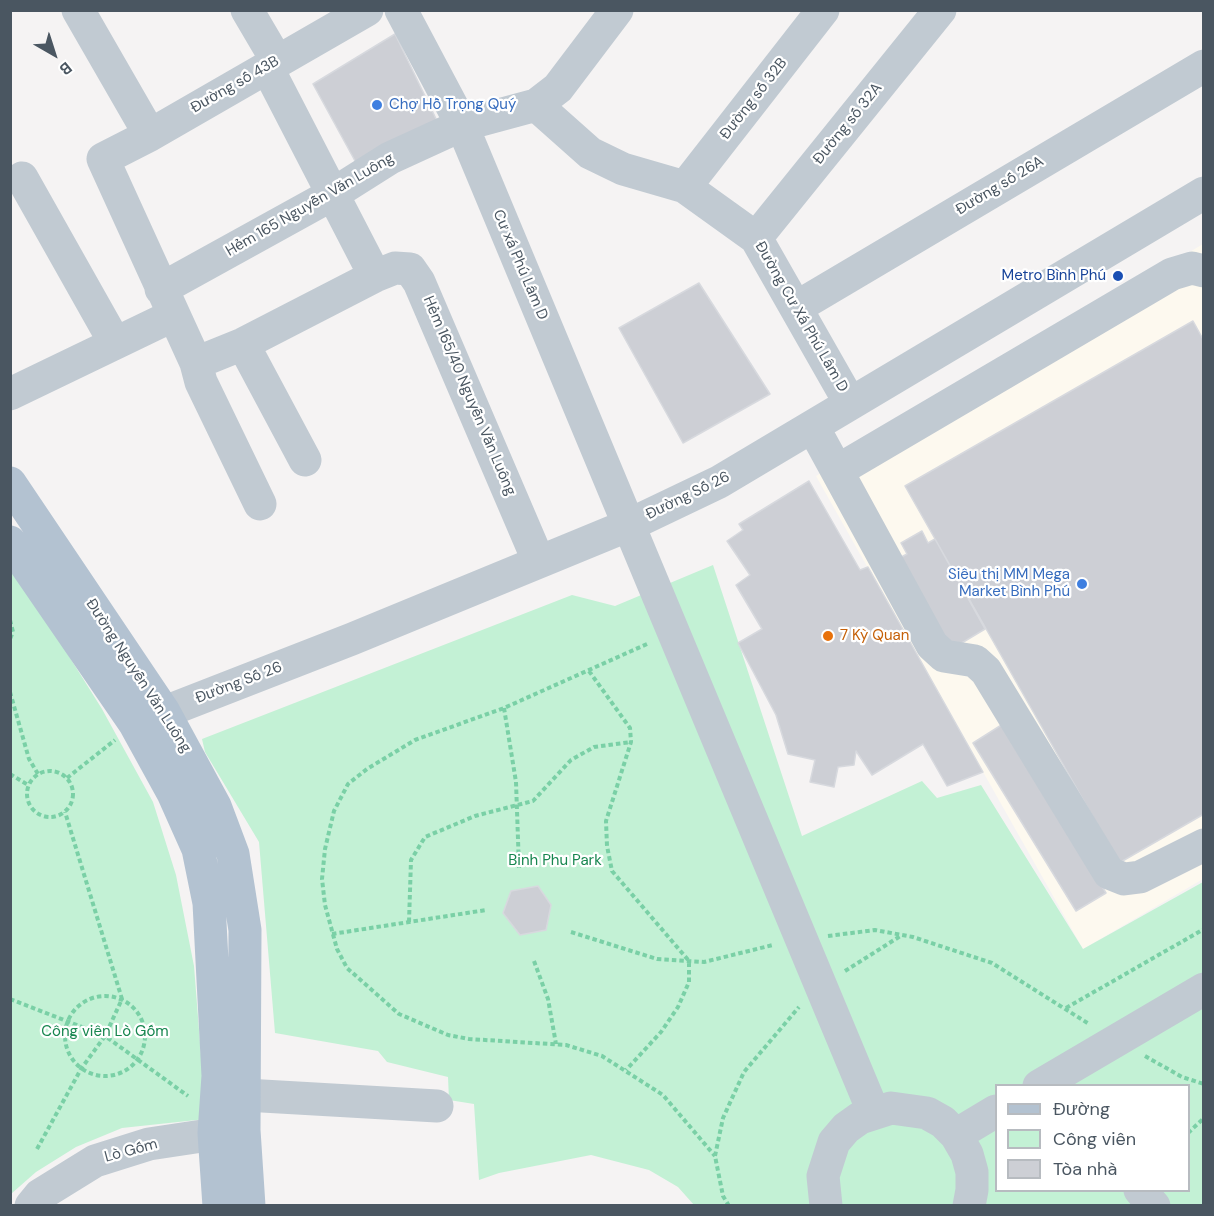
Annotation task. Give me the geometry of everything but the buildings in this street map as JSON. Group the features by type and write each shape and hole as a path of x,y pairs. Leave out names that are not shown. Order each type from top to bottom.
{"main road":[{"name":"Đường Nguyễn Văn Luông","path":"10,483 139,724 198,849 209,903 218,1076 229,1132 249,1206"},
{"name":"Đường Nguyễn Văn Luông","path":"10,542 139,724 215,806 233,854 245,930 245,1095 229,1132 219,1206"}],"street":[{"path":"78,10 150,135"},
{"path":"196,363 243,344 375,276 333,194 247,10"},
{"name":"Đường số 43B","path":"168,302 103,159 150,135 367,10"},
{"name":"Cư xá Phú Lâm D","path":"401,10 462,125 629,525 795,941"},
{"path":"536,105 558,88 618,10"},
{"name":"Đường số 32B","path":"685,187 823,10"},
{"name":"Đường số 32A","path":"756,238 940,10"},
{"name":"Đường số 26A","path":"797,307 1203,66"},
{"name":"Hẻm 165 Nguyễn Văn Luông","path":"10,394 115,343 168,302 390,158 462,125 536,105"},
{"name":"Đường Cư Xá Phú Lâm D","path":"536,105 590,153 623,169 685,187 756,238 850,403"},
{"path":"22,178 115,343"},
{"name":"Đường Số 26","path":"139,724 352,639 538,560 629,525 719,482 1203,194"},
{"name":"Hẻm 165/40 Nguyễn Văn Luông","path":"375,276 395,268 410,269 419,282 538,560"},
{"path":"837,471 1172,274 1192,268 1203,271"},
{"path":"168,302 196,363 201,382 260,504"},
{"path":"243,344 305,460"},
{"path":"813,427 932,645 944,656 975,661 986,671 1109,873 1124,879 1140,877 1203,845"},
{"path":"629,525 626,550 867,1114"},
{"path":"1087,1084 1127,1047 1203,989"},
{"path":"1044,1084 1203,1016"},
{"path":"245,1095 437,1106"},
{"path":"826,1206 823,1176 826,1158 834,1142 846,1128 867,1114 891,1108 927,1113 942,1122 962,1144 972,1172 969,1206"},
{"path":"962,1144 995,1112"},
{"name":"Lò Gốm","path":"31,1206 40,1195 95,1161 149,1144 229,1132"},
{"path":"962,1144 995,1137"},
{"path":"1141,1192 1154,1206"}],"path":[{"path":"10,620 13,632 10,639"},
{"path":"662,637 504,708 416,740 374,765 348,784 334,811 325,849 322,879 332,934 347,968 407,1017 448,1035 469,1039 556,1044 602,1056 663,1095 715,1156"},
{"path":"590,670 630,728 631,742 606,821 607,846 612,871 689,961 689,982 678,1007 661,1032 626,1070"},
{"path":"10,692 29,759 38,774"},
{"path":"504,708 517,805 519,868"},
{"path":"67,778 139,724"},
{"path":"409,922 411,860 425,837 475,816 533,801 571,760 594,747 631,742"},
{"path":"54,771 67,778 73,792 70,807 65,812 50,818 36,813 27,801 28,785 38,774 54,771"},
{"path":"10,774 28,785"},
{"path":"37,1149 81,1069 105,1036 122,999 65,812"},
{"path":"332,934 486,910"},
{"path":"1066,1008 1203,929"},
{"path":"571,932 657,959 704,962 795,941 875,930 903,935 992,963 1127,1047 1182,1077 1203,1084"},
{"path":"729,1206 723,1196 715,1156 723,1118 744,1072 815,990 903,935"},
{"path":"534,961 548,999 556,1044"},
{"path":"103,996 122,999 134,1007 144,1025 145,1046 139,1058 119,1074 106,1077 93,1075 81,1069 72,1060 66,1048 64,1034 67,1021 84,1001 103,996"},
{"path":"10,999 105,1036 139,1058 196,1102"},
{"path":"1190,1131 1203,1118"}],"shaded area":[{"path":"1203,244 1203,879 1083,949 816,476"}],"green space":[{"name":"Công viên Lò Gốm","path":"10,562 102,709 153,802 176,875 194,966 206,1119 122,1128 76,1147 36,1172 11,1194"},
{"name":"Binh Phu Park","path":"713,565 802,836 922,781 937,798 981,785 1083,949 1203,882 1203,1205 694,1205 678,1187 649,1170 591,1155 499,1173 479,1180 474,1104 449,1100 448,1077 387,1062 378,1051 275,1033 259,842 205,752 202,739 572,595 615,606"}],"place":[{"name":"Chợ Hồ Trọng Quý","path":"377,105"},
{"name":"Metro Bình Phú","path":"1118,276"},
{"name":"Siêu thị MM Mega Market Bình Phú","path":"1082,584"},
{"name":"7 Kỳ Quan","path":"828,636"}]}
